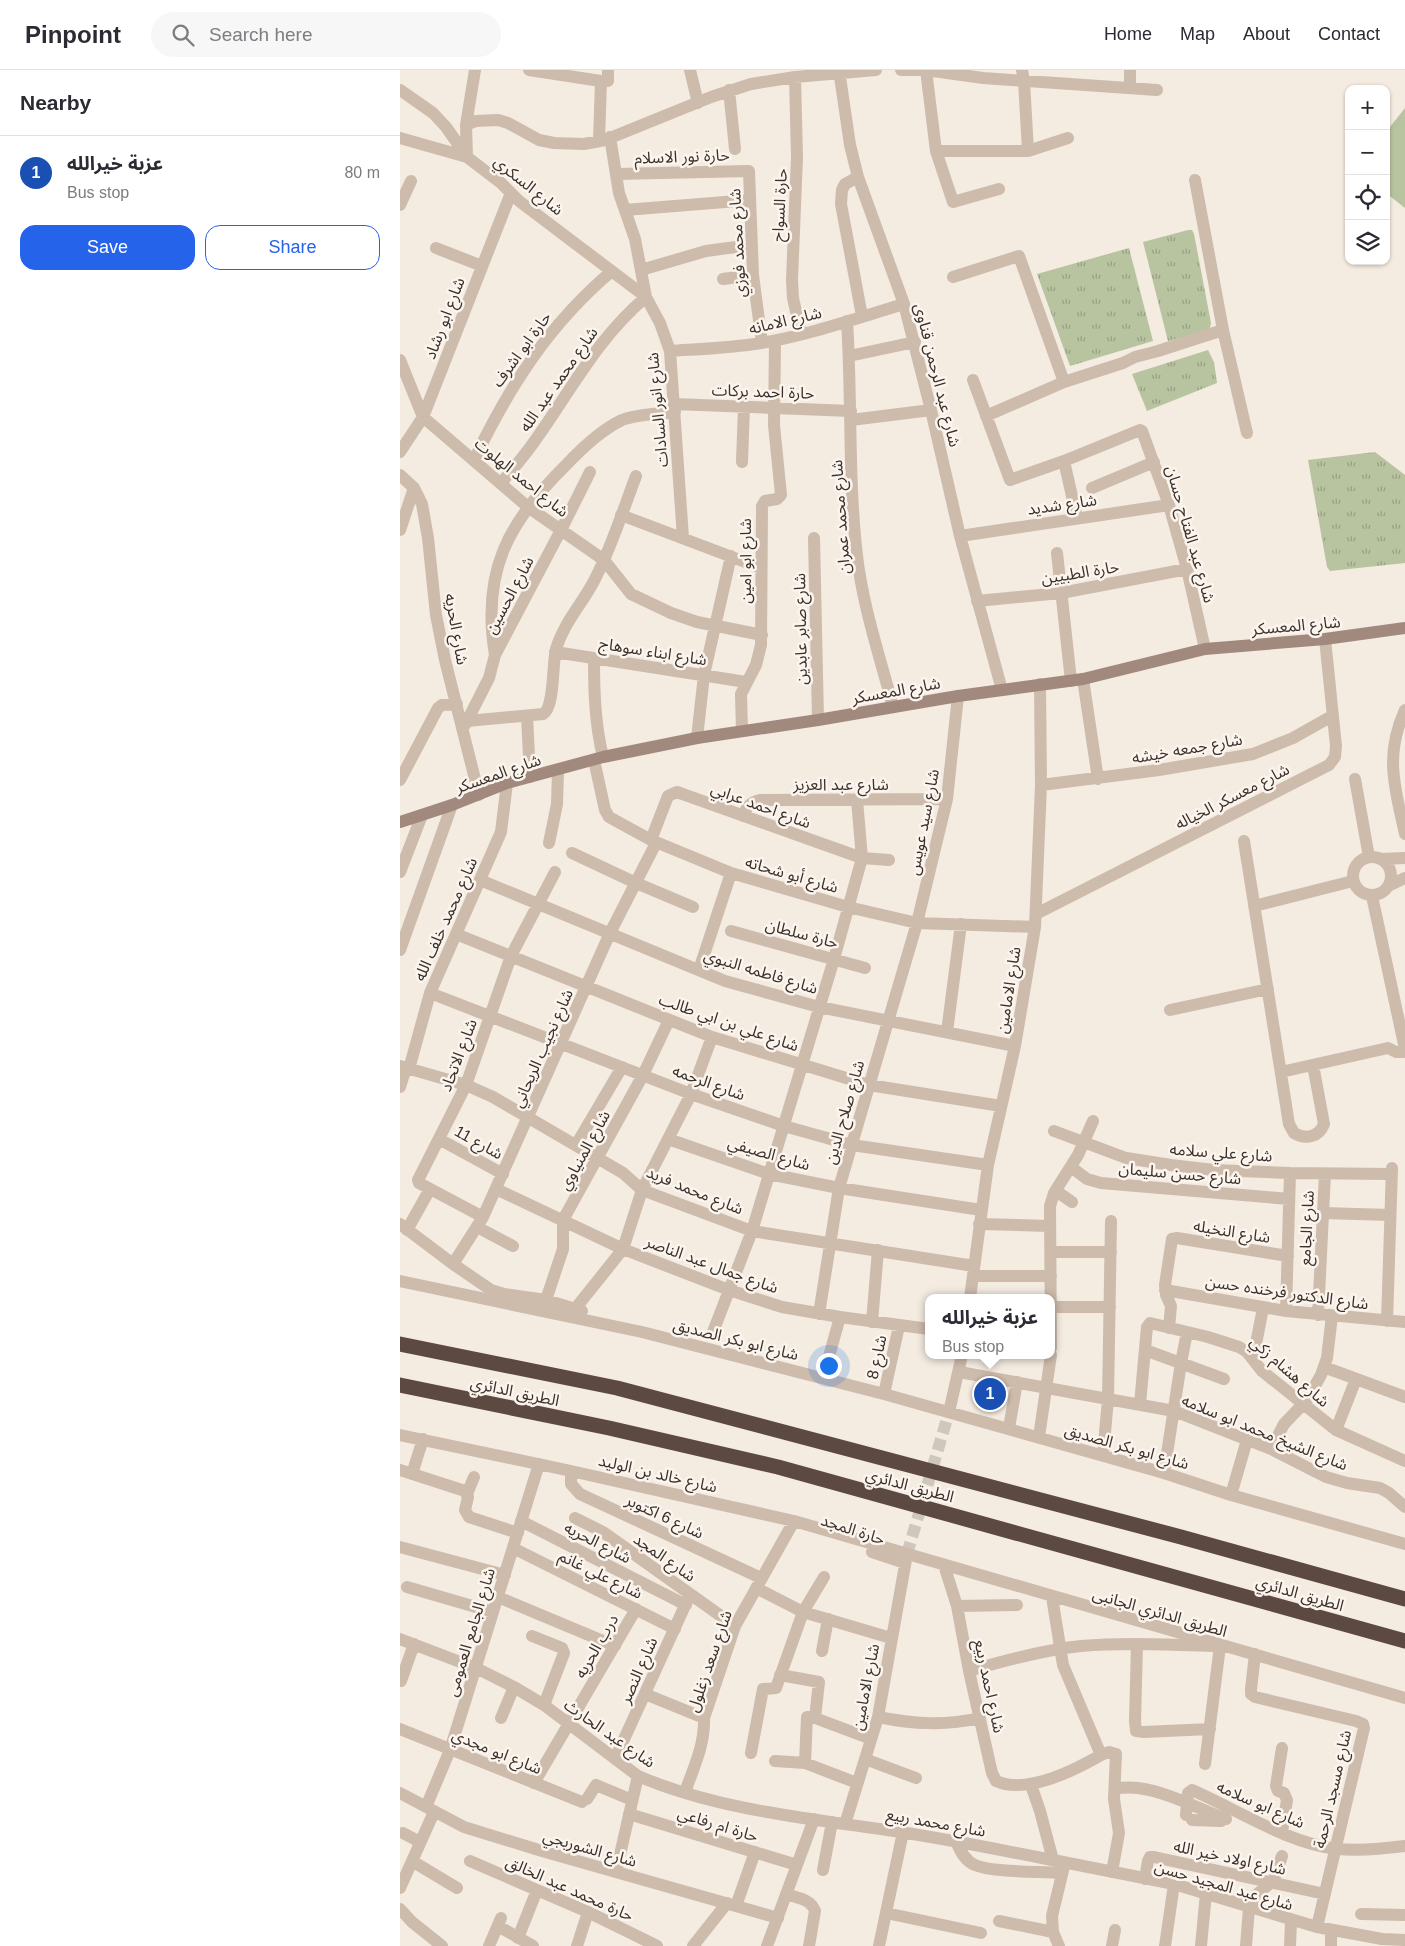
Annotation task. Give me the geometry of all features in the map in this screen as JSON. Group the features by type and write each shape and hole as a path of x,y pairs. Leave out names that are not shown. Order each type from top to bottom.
{"highway":[{"name":"الطريق الدائري","path":"400,1344 617,1388 1181,1537 1405,1599"},
{"name":"الطريق الدائري","path":"400,1385 609,1428 778,1467 1405,1641"}],"street":[{"path":"400,139 467,157 466,125 475,70"},
{"path":"534,70 608,81 608,70"},
{"path":"690,70 698,103"},
{"path":"466,125 476,121 498,120 508,123 540,140 554,143 584,144 605,139 729,90 795,77 839,71 876,70"},
{"path":"901,70 1044,76 1157,90"},
{"path":"926,70 936,151 953,202 999,189"},
{"path":"1130,70 1130,88"},
{"name":"شارع عبد الرحمن قناوى","path":"839,71 850,145 858,177 904,304 915,342 976,601 1002,690"},
{"path":"1023,76 1028,151"},
{"name":"حارة السواح","path":"795,77 797,158 792,280 801,334"},
{"name":"شارع انور السادات","path":"601,81 605,139 616,174 619,193 635,239 646,297 660,323 670,351 683,538"},
{"name":"شارع السكري","path":"400,90 433,113 446,127 467,157 490,174 519,201 646,297"},
{"path":"729,90 735,149"},
{"path":"936,151 1028,151 1068,138"},
{"name":"حارة نور الاسلام","path":"616,174 749,171"},
{"name":"شارع محمد فوزي","path":"749,171 753,275 768,342"},
{"path":"858,177 845,184 840,198 862,316"},
{"path":"1195,180 1223,330 1247,433"},
{"path":"400,205 411,182"},
{"name":"شارع ابو رشاد","path":"400,452 423,417 512,193"},
{"path":"625,210 750,200"},
{"path":"641,270 692,255 751,245"},
{"path":"436,248 482,266"},
{"path":"953,277 1019,256 1064,382"},
{"name":"حارة ابو اشرف","path":"474,460 506,397 533,356 555,327 586,292 612,271"},
{"path":"723,278 753,275"},
{"name":"شارع محمد عبد الله","path":"501,483 540,434 611,330 646,297"},
{"name":"شارع الامانه","path":"670,351 721,348 768,342 904,304"},
{"name":"شارع محمد عمران","path":"847,321 852,495 857,557 867,610 893,707"},
{"path":"986,416 1064,382 1123,363 1135,356 1158,351 1223,330"},
{"name":"شارع ابو امين","path":"742,731 741,694 752,674 759,655 762,635 762,506 765,501 777,499 781,495 768,342"},
{"path":"849,356 915,342"},
{"path":"400,361 423,417"},
{"path":"973,380 1010,480 1064,461 1077,518"},
{"path":"742,462 744,407"},
{"name":"حارة احمد بركات","path":"496,655 492,633 491,610 498,566 505,545 539,492 578,453 612,426 636,416 674,408 774,408 851,416 931,410"},
{"name":"شارع احمد الهلوت","path":"423,417 528,507 604,560 632,594 671,613 715,627 762,635"},
{"name":"شارع عبد الفتاح حسان","path":"1064,461 1141,430 1169,506 1187,569 1205,649"},
{"path":"1092,488 1154,462"},
{"name":"شارع الحسين","path":"465,725 489,678 496,655 590,472"},
{"name":"شارع الحريه","path":"400,475 414,488 422,504 436,615 445,660 465,725 478,795"},
{"path":"465,725 543,714 548,709 556,652 567,622 595,580 636,476"},
{"path":"400,530 414,488"},
{"name":"شارع شديد","path":"960,536 1169,506"},
{"path":"621,515 762,568"},
{"name":"شارع صابر عابدين","path":"814,538 818,720"},
{"path":"1057,554 1061,593 1098,779"},
{"path":"697,738 704,675 731,556"},
{"name":"حارة الطبيين","path":"976,601 1061,593 1187,569"},
{"name":"شارع المعسكر","path":"400,822 452,805 507,783 599,759 697,738 958,696 1077,680 1205,649 1325,639 1405,628"},
{"name":"شارع معسكر الخياله","path":"1036,914 1329,766 1334,758 1336,746 1325,639"},
{"name":"شارع ابناء سوهاج","path":"556,652 746,682"},
{"name":"شارع أبو شحاته","path":"594,658 595,712 599,759 607,813 613,819 653,842 731,873 848,907 917,924 1035,927"},
{"name":"شارع الامامين","path":"970,1294 988,1165 1015,1046 1035,927 1041,785 1040,684"},
{"name":"شارع سيد عويس","path":"917,924 947,799 958,696"},
{"path":"400,780 438,708 442,705 457,704"},
{"path":"1405,710 1401,731 1393,749 1399,778 1405,834"},
{"path":"527,716 530,777"},
{"name":"شارع جمعه خيشه","path":"1041,785 1098,779 1253,754 1293,738 1332,716"},
{"path":"549,843 557,804 558,770"},
{"path":"1355,779 1375,858 1390,868 1392,879 1390,885"},
{"name":"شارع محمد خلف الله","path":"400,1087 430,994 501,832 507,783"},
{"name":"شارع احمد عرابي","path":"653,842 668,796 677,792 862,858 889,860"},
{"name":"شارع عبد العزيز","path":"743,816 746,807 753,802 761,800 947,799"},
{"path":"713,1332 752,1231 834,959 862,858 857,800"},
{"path":"400,950 452,805"},
{"path":"400,872 422,815"},
{"path":"1244,841 1291,1129 1299,1136 1315,1136 1324,1124 1312,1065"},
{"name":"شارع نجيب الريحاني","path":"453,1264 480,1222 496,1189 610,933 636,883 653,842"},
{"path":"572,853 693,907"},
{"path":"1405,858 1375,858 1358,863 1354,869 1353,881 1362,893 1372,896 1382,893 1390,885 1405,878"},
{"name":"شارع الاتحاد","path":"430,1189 419,1183 418,1180 466,1085 511,956 555,872"},
{"path":"699,970 731,873"},
{"name":"شارع فاطمه النبوي","path":"480,880 725,980 819,1007 1015,1046"},
{"path":"1254,906 1353,881"},
{"path":"1281,1072 1388,1048 1396,1052 1405,1051 1404,1036 1372,896"},
{"name":"شارع صلاح الدين","path":"819,1314 839,1188 917,924"},
{"path":"947,1032 960,924"},
{"name":"حارة سلطان","path":"731,931 865,968"},
{"name":"شارع علي بن ابي طالب","path":"456,934 712,1036 869,1085 1001,1106"},
{"path":"1170,1010 1268,989"},
{"name":"شارع الرحمه","path":"430,994 691,1094 784,1126 852,1145 988,1165"},
{"name":"شارع المنياوي","path":"546,1300 563,1249 563,1220 643,1075 669,1020"},
{"path":"575,1309 623,1249 642,1190 691,1094 712,1036"},
{"path":"1388,1048 1392,1042 1404,1036"},
{"path":"576,1145 622,1067"},
{"name":"شارع محمد فريد","path":"405,1068 466,1085 493,1097 623,1173 642,1190 752,1231 878,1250 973,1271 1051,1276"},
{"path":"1052,1294 1050,1206 1056,1191 1084,1143 1093,1121"},
{"name":"شارع علي سلامه","path":"1054,1131 1126,1158 1213,1170 1325,1174 1391,1171 1390,1215"},
{"name":"شارع 11","path":"439,1139 503,1174"},
{"name":"شارع الصيفي","path":"668,1139 769,1174 839,1188 981,1210"},
{"name":"شارع حسن سليمان","path":"1071,1168 1087,1179 1101,1183 1289,1199"},
{"path":"1286,1311 1290,1173"},
{"name":"شارع الجامع","path":"1318,1315 1325,1174"},
{"path":"513,1246 430,1189 404,1227 453,1264 492,1290 504,1294 546,1300 629,1322 642,1332"},
{"name":"شارع جمال عبد الناصر","path":"496,1189 623,1249 730,1290 782,1307 840,1318 925,1329"},
{"path":"1056,1191 1072,1202"},
{"path":"1323,1213 1390,1215 1387,1321"},
{"path":"1103,1455 1108,1399 1111,1221"},
{"path":"979,1224 1050,1226"},
{"name":"شارع النخيله","path":"1165,1290 1172,1240 1177,1238 1288,1256"},
{"path":"872,1322 878,1250"},
{"path":"1051,1252 1111,1252"},
{"name":"شارع ابو بكر الصديق","path":"400,1281 642,1332 823,1378 1010,1428 1164,1473 1231,1495 1405,1544"},
{"path":"1165,1290 1171,1306 1169,1328"},
{"name":"شارع الدكتور فرخنده حسن","path":"1165,1290 1263,1308 1318,1315 1405,1322"},
{"path":"1055,1307 1110,1307"},
{"path":"1252,1359 1263,1308"},
{"path":"1271,1449 1284,1424 1312,1393 1324,1367 1327,1358 1332,1316"},
{"path":"823,1378 840,1318"},
{"name":"شارع هشام زكي","path":"1145,1350 1148,1324 1150,1323 1239,1347 1247,1352 1259,1368 1336,1430 1405,1459"},
{"name":"شارع 8","path":"884,1394 899,1326"},
{"path":"1164,1473 1187,1332"},
{"path":"1140,1404 1145,1350 1224,1379"},
{"path":"949,1412 961,1359"},
{"path":"1039,1437 1050,1359"},
{"path":"1324,1367 1405,1397"},
{"name":"شارع الشيخ محمد ابو سلامه","path":"959,1372 1174,1411 1271,1449 1326,1477 1380,1488 1405,1507"},
{"path":"1336,1430 1356,1379"},
{"path":"1010,1428 1017,1382"},
{"name":"شارع خالد بن الوليد","path":"400,1435 572,1471 792,1524 906,1559"},
{"path":"423,1439 406,1472 462,1490 467,1494 474,1477"},
{"path":"1231,1495 1247,1440"},
{"name":"شارع الجامع العمومى","path":"400,1888 420,1842 539,1464"},
{"name":"شارع 6 اكتوبر","path":"572,1471 572,1484 580,1494 759,1583 803,1612 891,1638"},
{"name":"شارع الحريه","path":"467,1494 468,1500 465,1510 470,1517 520,1527 688,1600"},
{"name":"شارع المجد","path":"575,1518 603,1532 628,1550 688,1600 735,1626"},
{"name":"شارع سعد زغلول","path":"684,1792 701,1747 704,1718 735,1626 792,1524"},
{"path":"400,1547 505,1575"},
{"name":"شارع علي غانم","path":"513,1548 675,1629"},
{"path":"612,1567 628,1550"},
{"name":"شارع الامامين","path":"823,1870 838,1823 857,1783 878,1717 906,1559"},
{"name":"الطريق الدائري الجانبى","path":"906,1559 944,1565 1405,1698"},
{"name":"شارع احمد ربيع","path":"944,1565 957,1606 969,1671 994,1778 1000,1783 1030,1784 1060,1775 1102,1755"},
{"path":"751,1753 763,1689 775,1689 803,1612 824,1577"},
{"path":"407,1587 493,1612"},
{"path":"498,1596 616,1646"},
{"path":"1052,1597 1060,1649 1069,1680 1102,1755 1109,1752 1116,1754 1114,1800 1118,1832 1112,1872"},
{"name":"شارع النصر","path":"615,1759 688,1600"},
{"path":"957,1606 1017,1605"},
{"name":"درب الحريه","path":"534,1783 636,1609"},
{"path":"822,1651 828,1619"},
{"path":"532,1636 562,1648 564,1653 544,1705"},
{"name":"شارع عبد الحارث","path":"400,1639 476,1668 514,1687 544,1705 638,1776 740,1808 814,1819"},
{"path":"401,1681 414,1644"},
{"path":"1137,1644 1135,1728 1139,1732 1210,1729"},
{"path":"969,1671 1014,1658 1082,1646 1137,1644 1220,1646 1205,1764"},
{"name":"شارع مسجد الرحمة","path":"1255,1654 1251,1689 1251,1694 1255,1698 1356,1721 1363,1724 1364,1728 1317,1927"},
{"path":"780,1675 819,1682 815,1718"},
{"path":"502,1718 514,1687"},
{"path":"645,1694 704,1718"},
{"path":"806,1763 806,1719 809,1716 871,1739"},
{"path":"878,1717 925,1724 961,1722 980,1718"},
{"name":"شارع ابو مجدي","path":"400,1729 584,1801 596,1785 632,1800"},
{"path":"1282,1748 1276,1786 1278,1791 1284,1793 1287,1800 1282,1832"},
{"path":"865,1759 916,1778"},
{"path":"775,1761 806,1763 857,1783"},
{"path":"616,1872 638,1776"},
{"path":"1030,1784 1040,1811 1052,1860"},
{"path":"1115,1788 1137,1788 1151,1791 1188,1813 1220,1821 1229,1814"},
{"name":"شارع ابو سلامه","path":"1188,1813 1188,1793 1192,1790 1229,1814 1308,1842 1335,1848 1370,1850 1405,1846"},
{"name":"شارع الشوربجي","path":"400,1793 464,1827 778,1918"},
{"name":"حارة ام رفاعي","path":"629,1814 797,1865"},
{"path":"767,1946 814,1819"},
{"name":"شارع محمد ربيع","path":"814,1819 956,1841 1052,1860"},
{"path":"879,1946 903,1832"},
{"path":"403,1833 420,1842"},
{"path":"956,1841 962,1855 974,1864 989,1868 1064,1868 1052,1916 1053,1932 1059,1946"},
{"path":"693,1946 731,1905 755,1852"},
{"path":"1246,1946 1249,1908 1255,1896 1272,1882 1282,1856"},
{"name":"شارع اولاد خير الله","path":"1145,1879 1148,1861 1150,1857 1154,1857 1325,1894"},
{"name":"شارع عبد المجيد حسن","path":"1052,1860 1064,1868 1112,1872 1174,1884 1291,1921 1382,1942 1405,1940"},
{"path":"412,1861 456,1888"},
{"name":"حارة محمد عبد الخالق","path":"470,1861 588,1912 657,1946"},
{"path":"1165,1946 1174,1884"},
{"path":"518,1938 537,1890"},
{"path":"1201,1946 1206,1893"},
{"path":"786,1894 810,1902 814,1906 815,1911 809,1946"},
{"path":"400,1909 412,1922 442,1946"},
{"path":"577,1946 588,1912"},
{"path":"886,1913 981,1933"},
{"path":"1361,1914 1405,1914"},
{"path":"999,1921 1053,1932"},
{"path":"1290,1946 1291,1921"},
{"path":"489,1946 499,1922 518,1938 533,1946"},
{"path":"1112,1946 1115,1930"},
{"path":"1331,1930 1331,1946"}],"green space":[{"path":"1405,108 1405,208 1390,196 1390,127"},
{"path":"1192,230 1194,234 1211,323 1210,328 1204,332 1168,341 1143,242"},
{"path":"1129,248 1153,341 1070,366 1037,274"},
{"path":"1208,350 1214,362 1217,383 1147,411 1132,374"},
{"path":"1375,452 1405,475 1405,563 1330,571 1327,567 1308,460"}],"tunnel":[{"path":"907,1554 949,1412"}],"place":[{"name":"عزبة خيرالله","path":"990,1394"}]}
